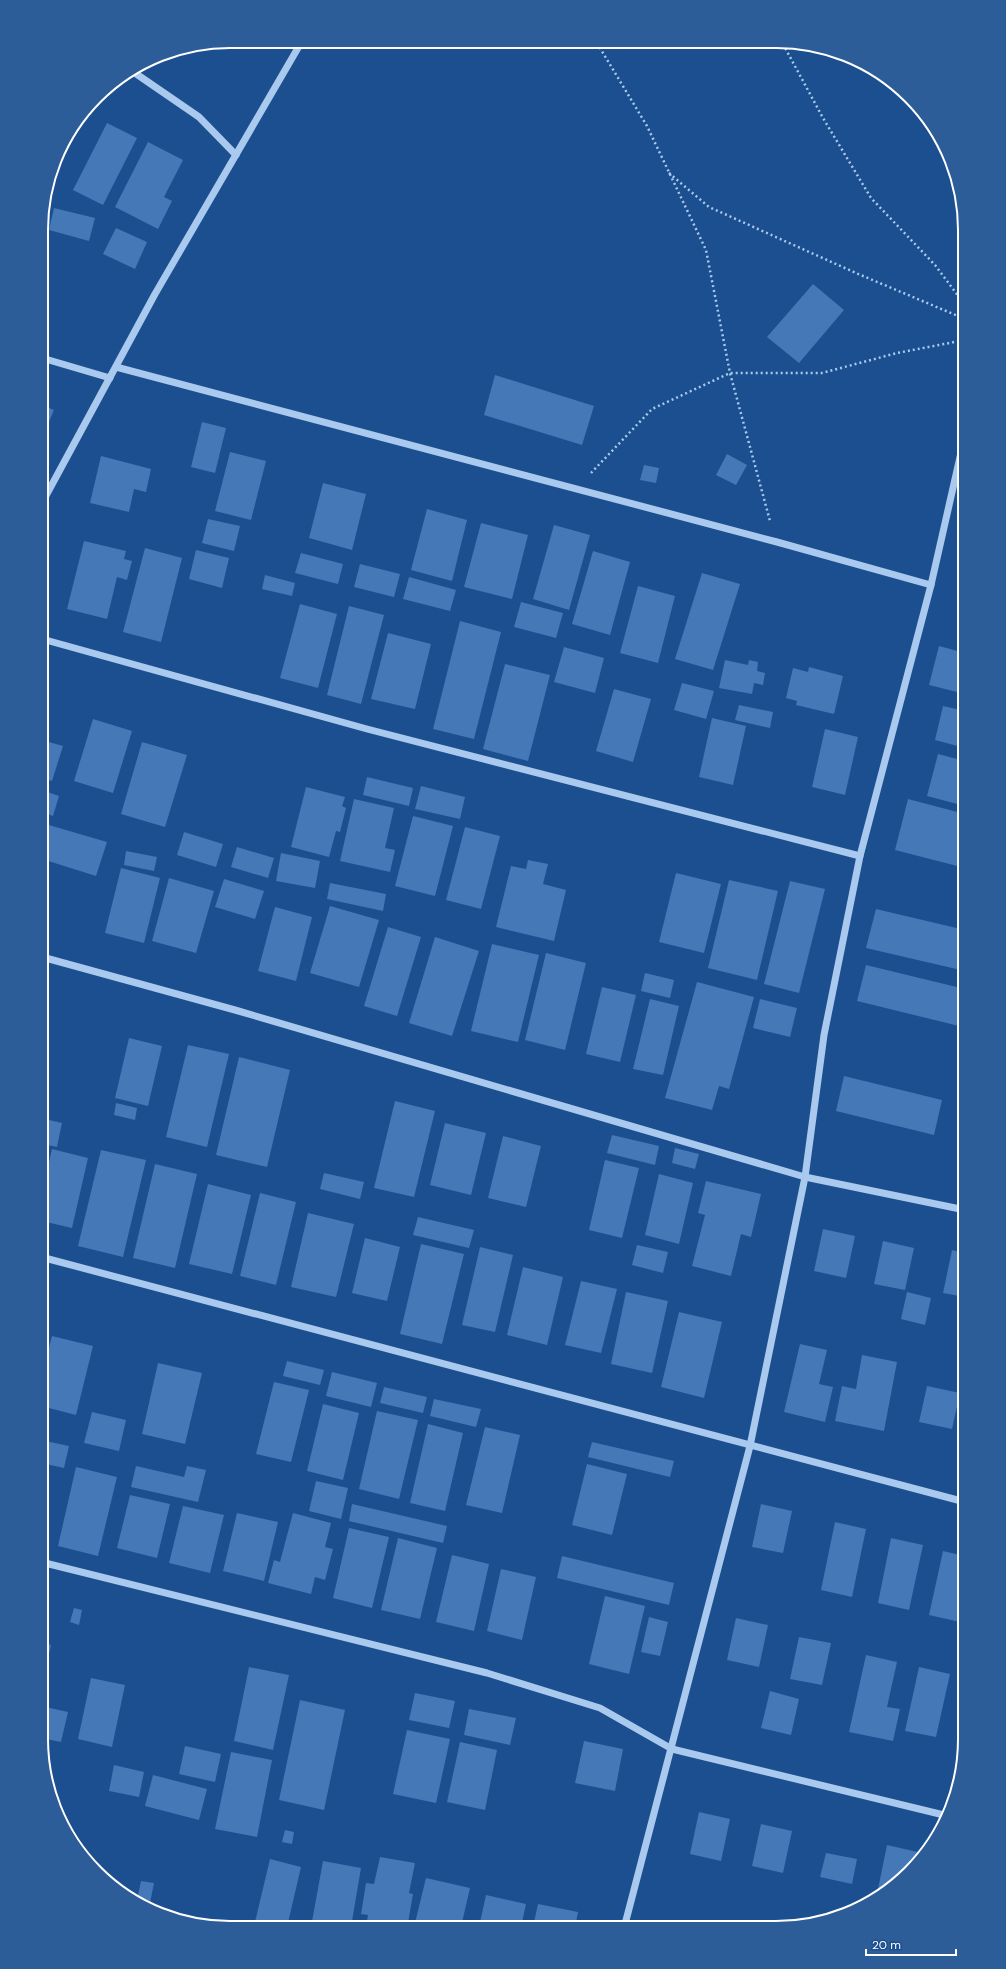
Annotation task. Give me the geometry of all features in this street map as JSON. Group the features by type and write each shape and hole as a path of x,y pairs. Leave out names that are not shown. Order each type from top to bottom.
{"street":[{"path":"48,492 155,294 298,48"},
{"path":"136,74 199,117 236,155"},
{"path":"48,360 110,378"},
{"path":"116,367 777,542 931,586"},
{"path":"626,1921 672,1750 750,1446 805,1177 824,1035 860,856 931,586 958,466"},
{"path":"48,641 367,729 860,856"},
{"path":"48,959 235,1010 805,1177 958,1209"},
{"path":"48,1259 958,1500"},
{"path":"48,1564 487,1673 600,1708 672,1750 941,1814"}],"path":[{"path":"600,48 647,126 706,250 730,373 765,506 777,542"},
{"path":"784,48 823,118 871,198 934,265 958,296"},
{"path":"668,172 709,206 856,273 958,315"},
{"path":"582,491 592,471 652,409 730,373 822,373 897,353 958,341"}],"building":[{"path":"107,123 137,138 103,205 73,190"},
{"path":"148,142 183,160 164,197 172,201 158,229 115,207"},
{"path":"54,208 95,218 89,241 49,230"},
{"path":"116,228 147,242 135,269 103,254"},
{"path":"813,284 844,310 799,363 767,337"},
{"path":"495,375 594,406 582,445 484,415"},
{"path":"48,408 54,410 48,424"},
{"path":"202,422 226,428 215,473 191,467"},
{"path":"230,452 266,461 251,520 215,511"},
{"path":"727,454 747,465 736,485 716,475"},
{"path":"101,456 151,469 146,492 134,489 129,512 90,503"},
{"path":"644,465 659,468 656,483 640,480"},
{"path":"323,483 366,494 352,550 309,538"},
{"path":"427,509 467,520 452,581 411,570"},
{"path":"208,519 240,526 234,551 202,543"},
{"path":"481,523 528,535 512,599 464,587"},
{"path":"554,525 590,535 569,610 533,599"},
{"path":"84,541 126,551 124,559 132,561 127,580 117,577 107,619 67,609"},
{"path":"145,548 182,558 161,642 123,632"},
{"path":"196,550 229,558 222,588 189,579"},
{"path":"593,551 630,562 610,635 572,624"},
{"path":"301,553 343,564 338,584 295,573"},
{"path":"360,564 400,574 394,597 354,587"},
{"path":"702,573 740,584 713,670 675,659"},
{"path":"265,575 295,583 292,596 262,589"},
{"path":"409,577 456,590 450,611 403,599"},
{"path":"638,586 675,596 658,663 620,653"},
{"path":"521,602 563,613 556,638 514,627"},
{"path":"300,604 337,614 318,688 280,678"},
{"path":"349,606 384,615 361,704 327,695"},
{"path":"460,621 501,632 474,739 433,729"},
{"path":"388,633 431,644 415,709 371,699"},
{"path":"939,646 958,651 958,692 929,685"},
{"path":"564,647 604,658 595,693 554,682"},
{"path":"725,660 748,665 749,660 758,662 757,671 765,673 763,685 754,683 752,694 719,688"},
{"path":"505,664 550,675 528,761 483,749"},
{"path":"809,667 843,676 834,714 796,705 797,701 786,698 793,668 808,672"},
{"path":"682,683 714,691 706,719 674,710"},
{"path":"614,689 651,699 633,762 596,751"},
{"path":"739,705 773,712 770,728 735,720"},
{"path":"943,706 958,709 958,746 935,740"},
{"path":"712,718 746,726 733,785 699,777"},
{"path":"93,719 132,731 113,793 74,781"},
{"path":"825,729 858,737 845,795 812,787"},
{"path":"48,742 63,746 52,781 48,780"},
{"path":"142,742 187,755 165,827 121,814"},
{"path":"938,754 958,759 958,804 927,796"},
{"path":"367,777 413,788 409,806 363,795"},
{"path":"421,786 465,797 460,819 415,809"},
{"path":"306,787 345,797 342,806 346,808 340,832 336,831 329,857 291,847"},
{"path":"48,792 59,796 53,816 48,814"},
{"path":"354,799 394,808 385,848 395,850 390,872 340,861"},
{"path":"908,799 958,812 958,866 895,850"},
{"path":"413,816 453,826 435,896 395,886"},
{"path":"48,825 107,842 96,876 48,861"},
{"path":"465,827 500,836 481,909 446,900"},
{"path":"184,832 223,844 216,867 177,855"},
{"path":"237,847 274,858 268,878 231,867"},
{"path":"126,851 157,857 154,871 124,865"},
{"path":"281,853 320,861 315,888 276,881"},
{"path":"528,860 548,864 543,884 566,890 554,941 496,927 511,866 526,869"},
{"path":"121,868 160,878 144,943 105,933"},
{"path":"676,873 721,884 704,953 659,942"},
{"path":"169,878 214,891 196,953 152,941"},
{"path":"224,879 264,891 255,919 215,907"},
{"path":"729,880 778,891 757,980 708,968"},
{"path":"790,881 825,889 799,993 764,984"},
{"path":"330,883 386,894 383,911 327,899"},
{"path":"330,906 379,920 359,987 310,973"},
{"path":"275,907 312,917 296,981 258,971"},
{"path":"876,909 958,928 958,969 866,948"},
{"path":"388,927 421,937 397,1016 364,1006"},
{"path":"435,937 479,951 452,1036 409,1023"},
{"path":"492,944 539,955 518,1042 471,1031"},
{"path":"546,953 586,963 565,1050 525,1040"},
{"path":"866,965 958,987 958,1026 857,1001"},
{"path":"645,973 674,980 670,998 641,991"},
{"path":"697,982 754,997 729,1089 719,1086 712,1110 665,1098"},
{"path":"602,987 636,995 620,1062 586,1054"},
{"path":"650,999 679,1006 663,1075 633,1069"},
{"path":"760,999 797,1008 790,1037 753,1028"},
{"path":"129,1038 162,1046 148,1106 115,1098"},
{"path":"188,1045 229,1054 207,1147 166,1137"},
{"path":"239,1057 290,1070 267,1167 216,1155"},
{"path":"844,1076 942,1100 934,1135 836,1111"},
{"path":"395,1101 435,1111 414,1197 374,1188"},
{"path":"116,1103 137,1108 135,1120 114,1115"},
{"path":"48,1120 62,1123 57,1147 48,1145"},
{"path":"445,1123 486,1133 471,1195 430,1185"},
{"path":"612,1135 659,1146 655,1165 607,1153"},
{"path":"503,1136 541,1146 526,1207 488,1198"},
{"path":"675,1148 699,1154 695,1169 672,1163"},
{"path":"52,1149 88,1158 72,1228 48,1222 48,1166"},
{"path":"101,1150 146,1160 123,1257 78,1246"},
{"path":"605,1160 639,1168 622,1238 589,1230"},
{"path":"155,1164 197,1174 175,1268 133,1258"},
{"path":"324,1173 364,1182 360,1199 320,1189"},
{"path":"659,1174 693,1183 679,1244 645,1235"},
{"path":"706,1181 761,1194 751,1237 741,1234 731,1276 692,1266 705,1215 698,1213"},
{"path":"208,1184 251,1195 232,1274 189,1264"},
{"path":"260,1193 296,1202 276,1285 240,1276"},
{"path":"308,1213 354,1224 336,1297 291,1287"},
{"path":"418,1217 474,1230 469,1248 413,1235"},
{"path":"823,1229 855,1236 846,1278 814,1271"},
{"path":"365,1238 400,1247 387,1301 352,1293"},
{"path":"883,1241 914,1248 905,1290 874,1284"},
{"path":"421,1244 464,1254 442,1344 400,1334"},
{"path":"637,1245 668,1252 663,1273 632,1265"},
{"path":"480,1247 513,1255 495,1332 462,1325"},
{"path":"952,1250 958,1251 958,1296 943,1293"},
{"path":"523,1267 563,1277 547,1345 507,1335"},
{"path":"581,1281 617,1289 601,1353 565,1345"},
{"path":"626,1292 668,1301 652,1373 611,1364"},
{"path":"907,1292 931,1298 925,1325 901,1319"},
{"path":"679,1312 722,1322 704,1398 661,1387"},
{"path":"52,1336 93,1346 76,1415 48,1408 48,1351"},
{"path":"800,1344 827,1350 819,1384 833,1387 825,1422 784,1412"},
{"path":"862,1355 897,1362 884,1431 835,1421 842,1386 856,1389"},
{"path":"287,1361 324,1370 320,1385 283,1376"},
{"path":"158,1363 202,1373 185,1444 142,1434"},
{"path":"332,1372 377,1383 371,1407 326,1396"},
{"path":"274,1382 309,1390 291,1462 256,1454"},
{"path":"927,1386 958,1393 958,1402 952,1429 919,1422"},
{"path":"384,1387 427,1397 423,1413 380,1403"},
{"path":"434,1399 481,1409 476,1427 430,1416"},
{"path":"323,1404 359,1413 343,1480 307,1471"},
{"path":"377,1411 418,1420 399,1499 359,1489"},
{"path":"92,1412 126,1420 119,1451 84,1443"},
{"path":"428,1424 463,1433 445,1511 410,1503"},
{"path":"485,1427 520,1435 502,1513 466,1505"},
{"path":"48,1442 69,1446 64,1468 48,1465"},
{"path":"592,1442 674,1461 670,1477 588,1457"},
{"path":"587,1464 627,1474 612,1535 572,1525"},
{"path":"136,1466 184,1477 187,1466 206,1470 198,1502 131,1487"},
{"path":"76,1467 117,1477 98,1556 58,1546"},
{"path":"316,1481 348,1488 341,1519 309,1511"},
{"path":"130,1495 170,1504 157,1558 117,1548"},
{"path":"352,1504 447,1526 443,1543 349,1521"},
{"path":"761,1504 792,1511 783,1553 752,1547"},
{"path":"183,1506 224,1515 210,1573 169,1563"},
{"path":"237,1513 278,1522 264,1581 223,1571"},
{"path":"293,1513 331,1523 325,1547 333,1549 325,1580 315,1577 311,1594 268,1583 274,1560 280,1562"},
{"path":"835,1522 866,1529 852,1597 821,1590"},
{"path":"349,1528 389,1537 372,1608 333,1598"},
{"path":"398,1538 437,1548 420,1619 381,1610"},
{"path":"891,1538 923,1545 909,1610 878,1603"},
{"path":"943,1551 958,1554 958,1622 929,1615"},
{"path":"452,1555 489,1564 474,1631 436,1622"},
{"path":"562,1556 674,1583 669,1605 557,1578"},
{"path":"501,1569 536,1577 522,1640 487,1631"},
{"path":"605,1596 645,1606 629,1674 589,1664"},
{"path":"74,1608 82,1610 79,1625 70,1622"},
{"path":"649,1617 668,1622 660,1656 641,1652"},
{"path":"736,1618 768,1625 759,1667 727,1660"},
{"path":"799,1637 831,1643 822,1685 790,1679"},
{"path":"48,1644 51,1645 48,1658"},
{"path":"866,1655 897,1662 887,1707 900,1709 893,1741 849,1732"},
{"path":"249,1667 289,1675 273,1750 234,1741"},
{"path":"919,1667 950,1674 936,1737 905,1731"},
{"path":"91,1678 125,1685 112,1747 78,1739"},
{"path":"770,1691 799,1699 791,1735 761,1728"},
{"path":"415,1693 455,1701 449,1728 409,1720"},
{"path":"300,1700 345,1710 324,1810 279,1800"},
{"path":"48,1708 68,1712 61,1742 48,1739"},
{"path":"469,1709 516,1718 510,1745 464,1735"},
{"path":"407,1730 450,1739 436,1803 393,1794"},
{"path":"584,1741 623,1749 615,1791 575,1783"},
{"path":"460,1742 497,1750 485,1810 447,1802"},
{"path":"185,1746 221,1754 215,1782 179,1774"},
{"path":"231,1752 272,1760 257,1837 215,1829"},
{"path":"114,1765 144,1772 139,1797 109,1791"},
{"path":"153,1775 207,1789 199,1820 145,1806"},
{"path":"699,1812 730,1819 721,1861 690,1854"},
{"path":"761,1824 792,1831 783,1873 752,1866"},
{"path":"285,1830 294,1832 292,1844 282,1842"},
{"path":"887,1845 918,1852 905,1868 878,1889"},
{"path":"826,1853 857,1859 852,1884 820,1877"},
{"path":"380,1857 415,1863 409,1893 413,1894 408,1921 367,1921 368,1915 361,1914 366,1883 374,1884"},
{"path":"270,1859 301,1867 288,1921 255,1921"},
{"path":"323,1861 361,1868 352,1921 312,1921"},
{"path":"426,1878 470,1888 462,1921 415,1921"},
{"path":"141,1881 154,1883 150,1902 138,1896"},
{"path":"486,1895 526,1904 522,1921 480,1921"},
{"path":"538,1904 578,1912 576,1921 534,1921"}]}
